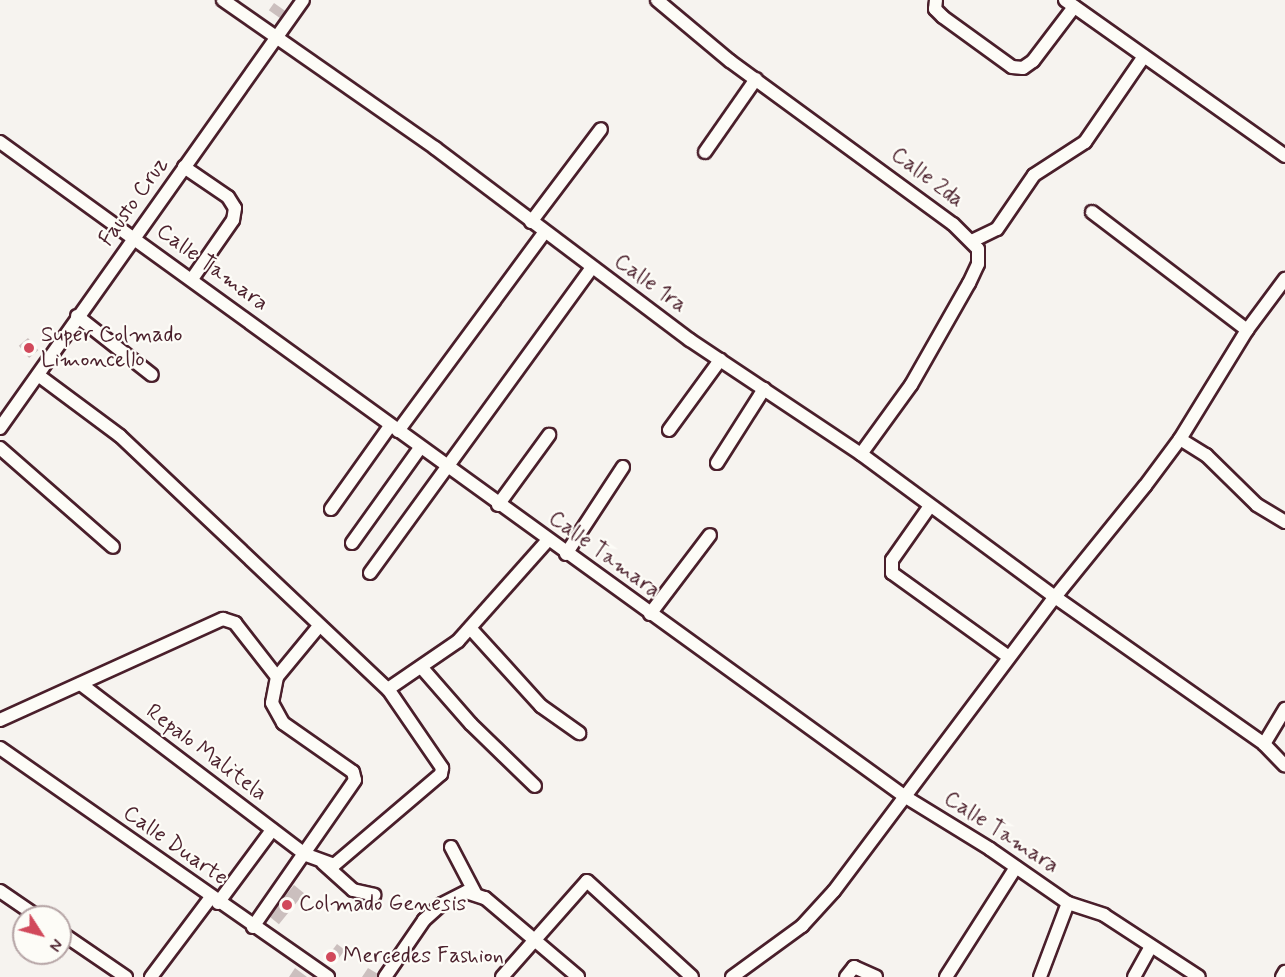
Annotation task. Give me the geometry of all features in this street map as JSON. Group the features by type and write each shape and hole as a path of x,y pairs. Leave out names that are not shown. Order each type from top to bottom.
{"street":[{"name":"Calle 1ra","path":"223,0 435,148 544,233 720,360 861,454 1054,597 1264,744 1285,766"},
{"name":"Fausto Cruz","path":"0,428 77,316 135,238 303,0"},
{"name":"Calle 2da","path":"657,0 756,79 974,240 978,249 978,264 969,283 910,385 861,454"},
{"path":"936,0 935,9 943,17 1012,67 1023,68 1033,61 1070,3 1285,156"},
{"path":"974,240 997,229 1034,175 1085,142 1144,56"},
{"path":"705,152 756,79"},
{"path":"531,222 602,129"},
{"name":"Calle Tamara","path":"2,147 192,279 547,541 904,796 1017,867 1068,903 1104,915 1191,975"},
{"path":"184,167 228,197 235,208 233,220 192,279"},
{"path":"1092,212 1247,330"},
{"path":"331,509 544,233"},
{"path":"370,573 592,268"},
{"path":"732,977 802,926 834,891 1054,597 1180,439 1247,330 1285,279"},
{"path":"77,316 153,375"},
{"path":"669,430 720,360"},
{"path":"38,375 120,436 388,689 442,768 441,774 340,863 320,860"},
{"path":"717,463 764,389"},
{"path":"498,505 549,435"},
{"path":"1180,439 1206,455 1257,505 1285,522"},
{"path":"0,448 113,547"},
{"path":"352,543 420,448"},
{"path":"566,554 623,467"},
{"path":"930,506 892,560 892,573 1010,657"},
{"path":"650,614 710,535"},
{"path":"388,689 422,668 471,629 547,541"},
{"path":"0,720 223,619 235,623 277,677"},
{"path":"254,927 356,780 353,772 291,731 276,714 272,703 277,677 319,626"},
{"path":"471,629 541,706 579,733"},
{"path":"422,668 471,724 535,786"},
{"name":"Repalo Malitela","path":"81,684 272,830 306,855 320,860"},
{"path":"1264,744 1285,708"},
{"name":"Calle Duarte","path":"0,748 214,900 326,976"},
{"path":"151,977 272,830"},
{"path":"451,846 475,893 578,977"},
{"path":"320,860 353,890 374,895"},
{"path":"946,977 1017,867"},
{"path":"502,977 586,881 692,977"},
{"path":"0,891 20,905"},
{"path":"385,977 436,909 454,896 475,893"},
{"path":"1040,977 1068,903"},
{"path":"72,940 126,977"},
{"path":"1134,977 1151,946"},
{"path":"846,977 854,967 876,977"},
{"path":"1282,977 1285,972"}],"building":[{"path":"274,3 287,12 282,20 269,10"},
{"name":"Super Colmado Limoncello","path":"28,338 38,350 29,358 19,346"},
{"name":"Colmado Genesis","path":"294,885 304,893 279,924 269,916"},
{"path":"337,944 345,950 335,964 327,958"},
{"path":"295,968 307,977 289,977"},
{"path":"368,968 378,974 377,977 362,977"}],"place":[{"name":"Super Colmado Limoncello","path":"29,348"},
{"name":"Colmado Genesis","path":"287,905"},
{"name":"Mercedes Fashion","path":"331,957"}]}
